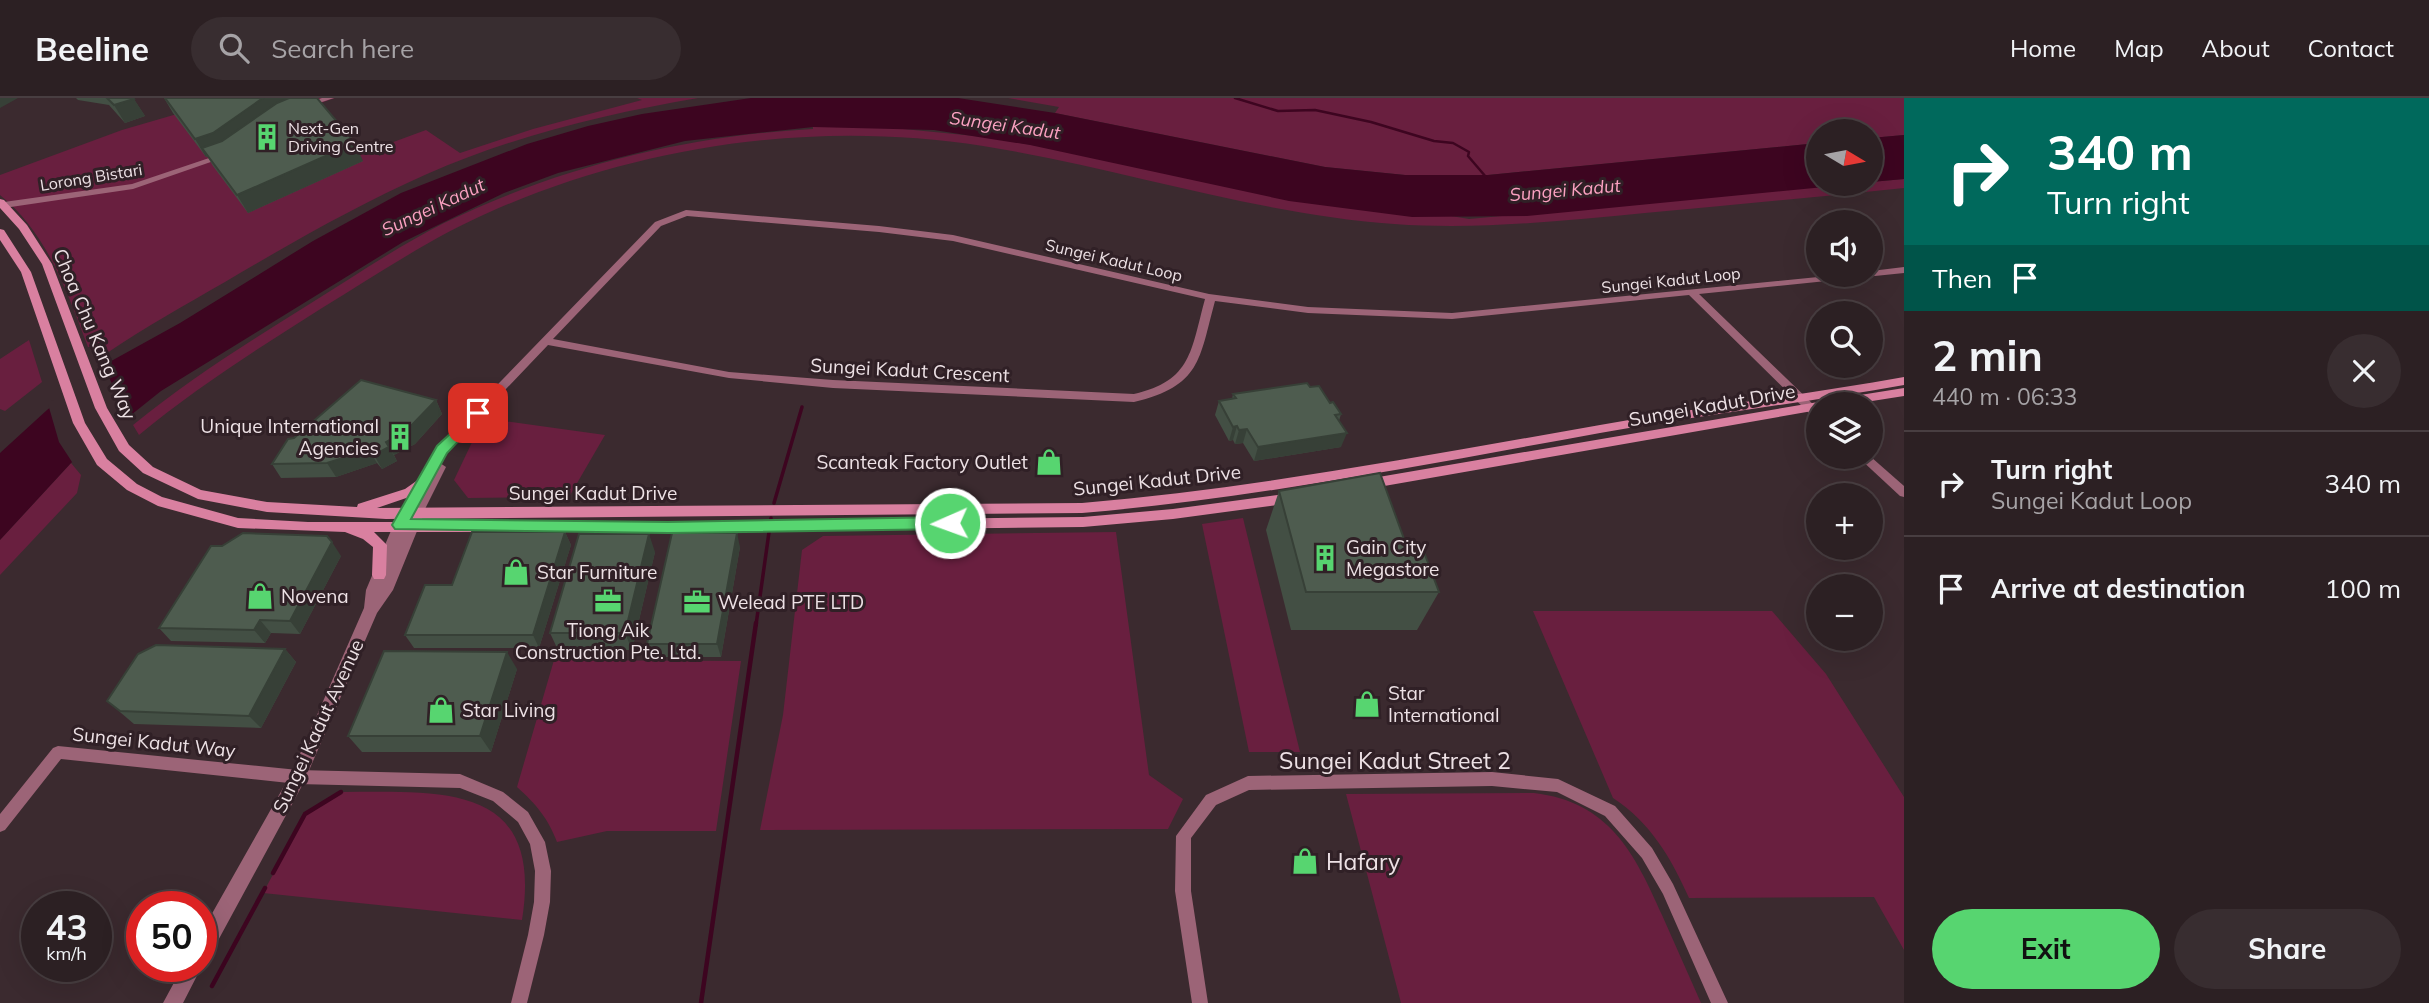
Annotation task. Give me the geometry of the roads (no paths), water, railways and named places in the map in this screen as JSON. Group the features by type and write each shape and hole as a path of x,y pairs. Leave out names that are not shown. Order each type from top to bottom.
{"main road":[{"name":"Choa Chu Kang Way","path":"2,204 36,244 57,289 101,408 119,440 148,470 198,494 267,507 408,519"},
{"name":"Choa Chu Kang Way","path":"0,232 26,272 79,423 98,458 132,487 181,510 238,523 343,527 408,519"},
{"path":"41,310 52,302 57,289"},
{"name":"Sungei Kadut Drive","path":"1863,392 1904,381"},
{"path":"1883,395 1904,392"},
{"name":"Sungei Kadut Drive","path":"408,519 542,512 1082,508 1158,503 1806,407"},
{"name":"Sungei Kadut Drive","path":"408,519 559,528 1083,522 1282,500 1806,407"},
{"path":"348,512 401,496 422,482"},
{"path":"542,512 546,524 559,528"},
{"path":"343,527 368,535 380,545 379,575"}],"street":[{"path":"291,111 330,98"},
{"name":"Lorong Bistari","path":"2,204 148,183 240,149"},
{"name":"Sungei Kadut Loop","path":"408,519 422,482 442,449 452,442 658,224 686,214 879,229 953,238 1211,297 1308,310 1452,316 1806,282"},
{"path":"1883,273 1904,270"},
{"path":"1693,294 1806,401"},
{"name":"Sungei Kadut Crescent","path":"547,341 729,375 833,384 1134,398 1154,395 1183,379 1190,367 1211,297"},
{"name":"Sungei Kadut Loop","path":"408,519 451,450 452,442"},
{"path":"1877,469 1904,494"},
{"name":"Sungei Kadut Avenue","path":"371,610 373,590 379,575 408,519"},
{"name":"Sungei Kadut Avenue","path":"217,922 298,777 371,610 386,590 408,519"},
{"name":"Sungei Kadut Way","path":"0,825 58,752 298,777"},
{"path":"298,777 460,781 484,788 516,807 538,839 544,859 541,913 519,1003"},
{"name":"Sungei Kadut Street 2","path":"1200,1003 1183,891 1184,836 1211,800 1248,783 1492,779 1558,786 1610,811 1647,853 1668,889 1720,1003"},
{"path":"173,1003 184,982"}],"water":[{"name":"Sungei Kadut","path":"751,98 958,98 1055,113 1325,167 1405,175 1488,175 1806,144 1806,189 1527,216 1412,217 1289,201 1030,145 934,130 813,127 685,141 558,173 504,193 403,242 161,391 71,463 0,540 0,453 47,410 104,365 180,323 313,241 401,193 527,144 642,114"},
{"path":"1904,135 1904,179 1883,181 1883,137"}],"waterway":[{"path":"1235,98 1278,111 1315,110 1371,122 1434,141 1453,143 1469,152 1468,156 1486,177"},
{"path":"774,503 802,407"},
{"path":"756,625 771,518"},
{"path":"701,1003 756,623"},
{"path":"273,873 305,814 341,792"},
{"path":"212,986 265,888"}],"place":[{"name":"Next-Gen Driving Centre","path":"267,137"},
{"name":"Unique International Agencies","path":"400,437"},
{"name":"Scanteak Factory Outlet","path":"1049,462"},
{"name":"Gain City Megastore","path":"1325,558"},
{"name":"Star Furniture","path":"516,572"},
{"name":"Novena","path":"260,596"},
{"name":"Tiong Aik Construction Pte. Ltd.","path":"608,601"},
{"name":"Welead PTE LTD","path":"697,602"},
{"name":"Star International","path":"1367,704"},
{"name":"Star Living","path":"441,710"},
{"name":"Hafary","path":"1305,861"}]}
